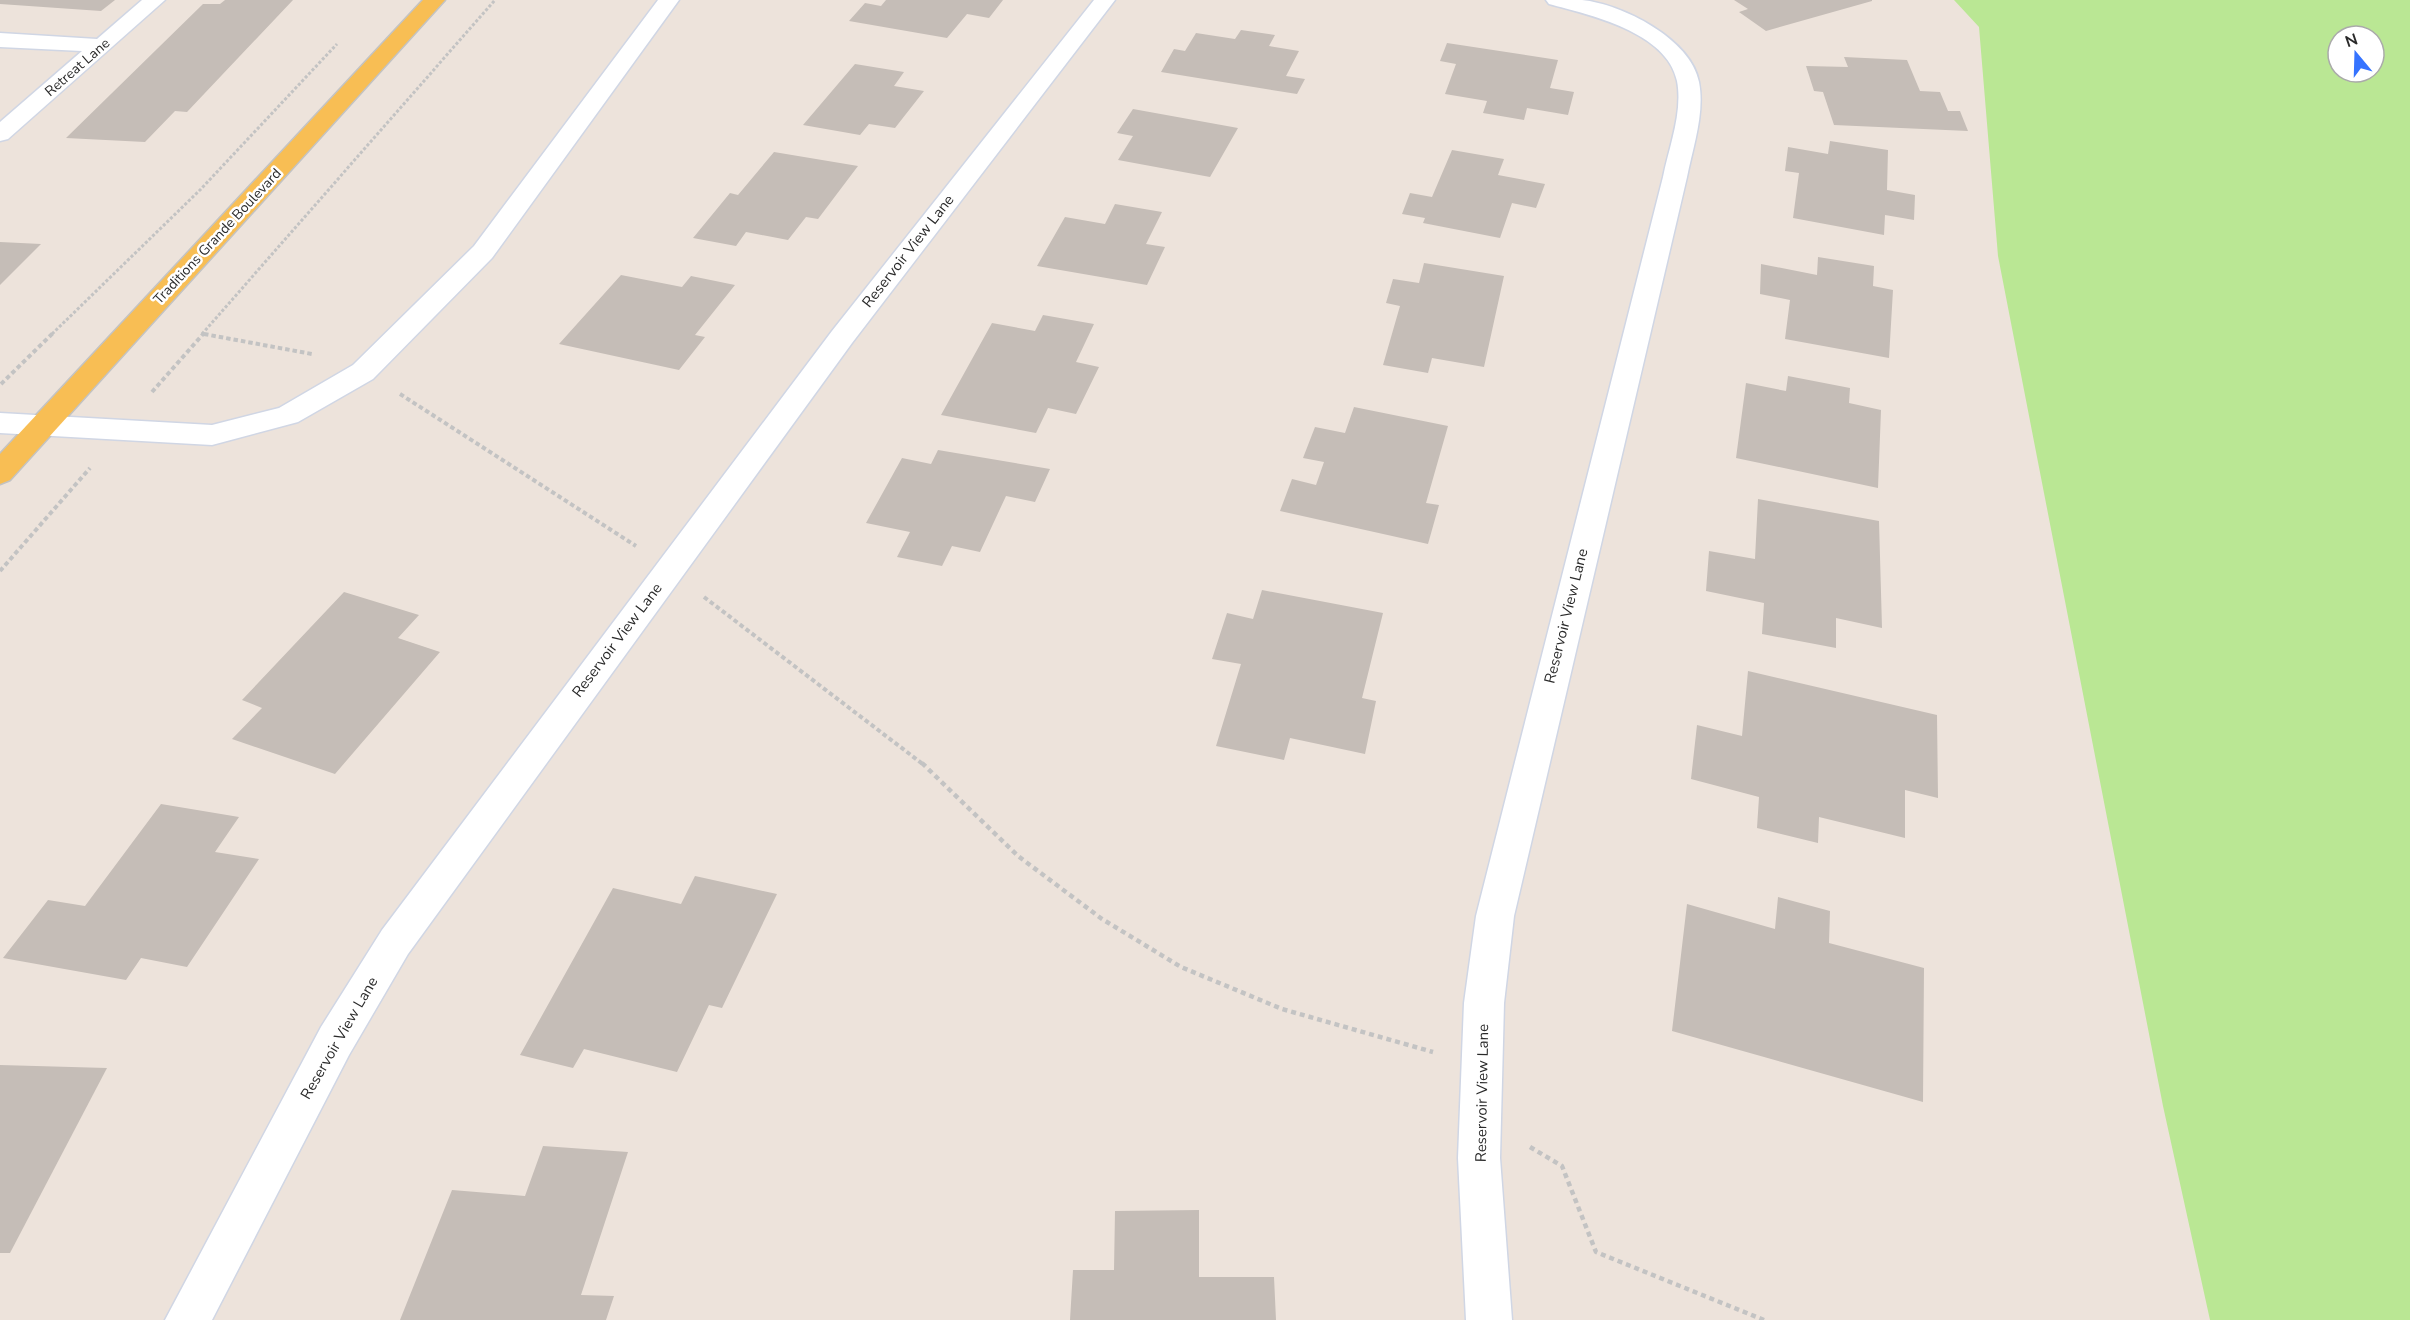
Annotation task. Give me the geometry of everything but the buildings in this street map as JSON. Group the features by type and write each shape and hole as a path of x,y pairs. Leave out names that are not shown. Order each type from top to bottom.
{"main road":[{"name":"Traditions Grande Boulevard","path":"0,473 435,0"}],"street":[{"name":"Retreat Lane","path":"0,134 155,0"},
{"path":"0,423 212,435 288,415 363,372 483,252 669,0"},
{"name":"Reservoir View Lane","path":"189,1320 335,1041 395,942 842,337 1105,0"},
{"name":"Reservoir View Lane","path":"1489,1320 1479,1158 1484,1003 1495,916 1675,177 1688,105 1688,79 1679,61 1665,44 1638,26 1609,13 1556,0"},
{"path":"0,40 101,46"}],"path":[{"path":"146,399 495,0"},
{"path":"0,385 200,190 343,38"},
{"path":"204,334 314,355"},
{"path":"392,389 639,548"},
{"path":"0,571 93,464"},
{"path":"699,593 931,770 1018,856 1101,920 1181,967 1282,1009 1437,1053"},
{"path":"1481,1117 1562,1166 1596,1252 1764,1320"}],"green space":[{"path":"1954,0 2410,0 2410,1320 2210,1320 2163,1106 1998,256 1979,27"}]}
